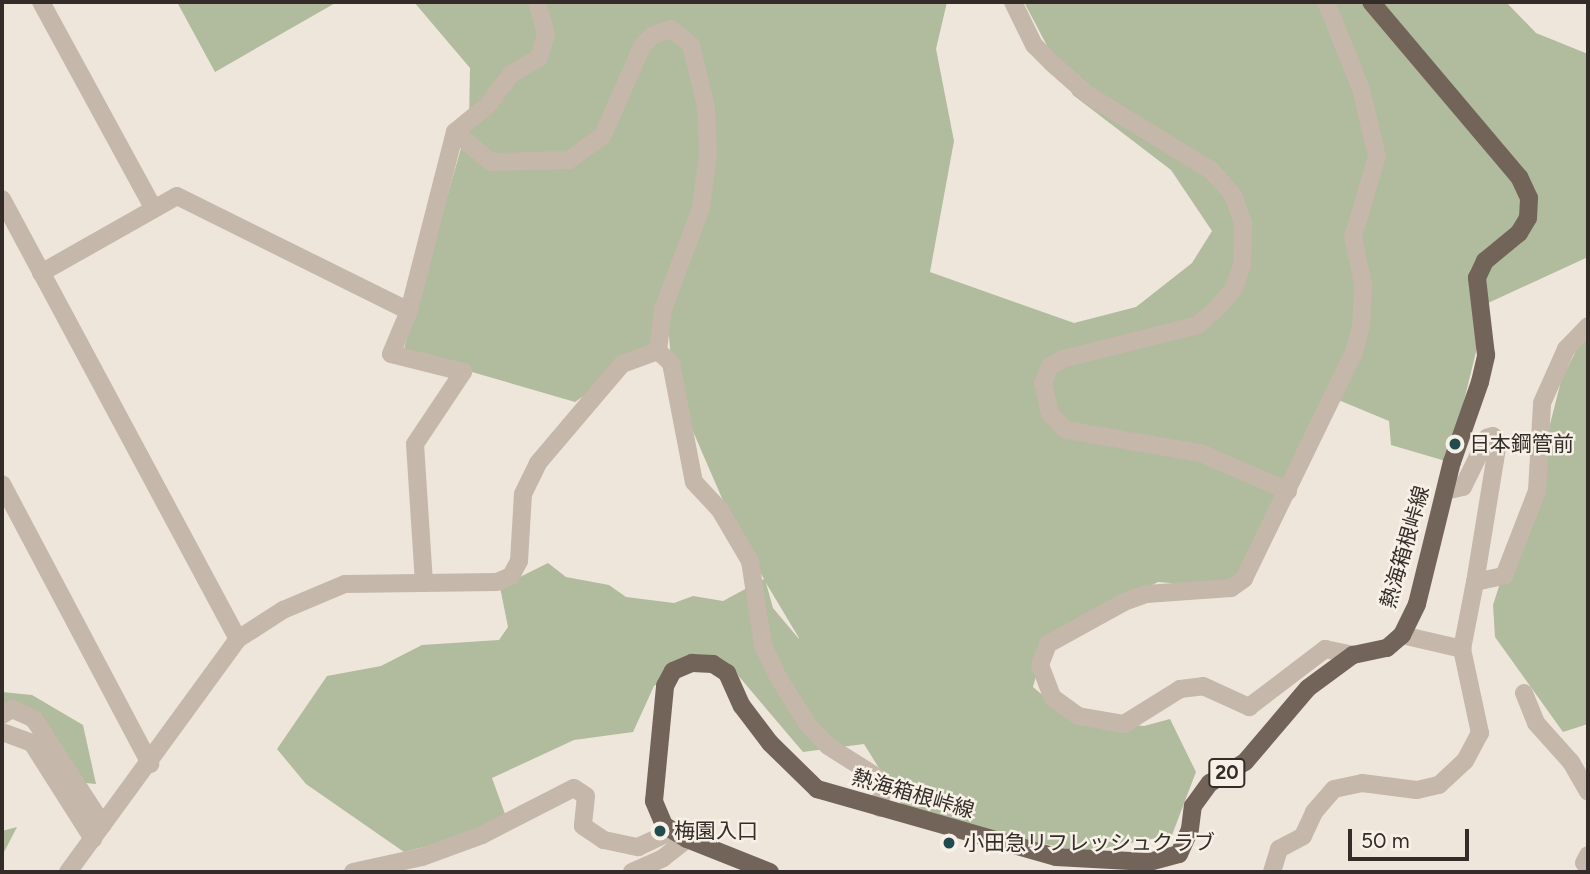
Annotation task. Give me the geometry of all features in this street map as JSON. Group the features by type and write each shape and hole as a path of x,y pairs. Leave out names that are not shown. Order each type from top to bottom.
{"main road":[{"name":"熱海箱根峠線","path":"680,835 664,825 654,801 653,782 665,686 673,671 692,663 713,664 727,673 742,706 800,777 817,789 1056,857 1149,862 1179,854 1190,829 1193,806 1210,783 1245,762 1308,688 1353,655 1387,648 1402,635 1418,604 1445,491 1486,355 1477,278 1485,261 1519,233 1528,218 1529,198 1519,177 1371,2"},
{"path":"680,835 770,872"}],"street":[{"path":"41,2 153,207"},
{"path":"424,583 415,444 463,372 391,354 409,311 455,132 489,104 511,75 539,58 546,34 537,2"},
{"path":"1013,2 1034,45 1052,63 1088,95 1212,171 1233,195 1243,222 1242,265 1234,288 1217,308 1198,325 1063,359 1050,366 1044,383 1050,414 1066,430 1201,453 1288,491"},
{"path":"1326,2 1361,89 1377,156 1353,237 1363,284 1361,326 1354,352 1260,553 1244,579 1231,588 1146,594 1083,621 1048,644 1040,665 1052,697 1078,716 1124,724 1180,689 1203,686 1249,708 1325,649 1353,655"},
{"path":"455,132 491,162 569,160 603,135 642,46 653,35 671,29 691,44 706,107 708,153 701,208 663,309 658,351"},
{"path":"41,273 153,207 177,196 409,311"},
{"path":"2,199 238,639"},
{"path":"1475,582 1504,576 1537,491 1542,403 1566,349 1588,326"},
{"path":"68,872 150,764 238,639 326,590 345,584 497,582 511,576 519,561 523,494 538,463 622,364 658,351"},
{"path":"658,351 671,363 694,482 720,510 750,561 763,645 778,677 808,725 828,746 877,777 882,785 880,808"},
{"path":"1272,872 1279,849 1303,836 1314,812 1334,789 1362,783 1417,790 1439,785 1465,761 1480,733 1462,649 1498,442 1493,436 1487,438 1463,487 1445,491"},
{"path":"2,484 150,764"},
{"path":"1402,635 1462,649"},
{"path":"1524,694 1536,723 1571,762 1588,792"},
{"path":"2,715 12,709 34,719 98,832"},
{"path":"2,732 32,743 98,832"},
{"path":"353,872 422,857 482,835 574,788 586,796 583,826 604,841 638,847 680,835"},
{"path":"632,872 663,858 680,835"}],"green space":[{"path":"177,2 337,2 215,72"},
{"path":"414,2 947,2 936,49 954,141 930,272 1074,323 1136,307 1192,263 1212,231 1171,170 1073,95 1024,2 1506,2 1536,33 1588,54 1588,257 1488,303 1449,462 1391,445 1389,421 1324,394 1231,588 1158,582 1045,643 1033,687 1070,718 1144,726 1170,719 1196,772 1172,835 1085,852 1015,838 902,805 864,744 803,752 736,673 686,665 654,686 633,732 574,740 492,778 509,825 404,852 306,784 277,749 327,676 381,666 422,645 499,640 508,627 500,587 548,563 566,577 609,585 626,597 674,603 693,596 723,601 764,579 737,533 673,385 669,336 575,402 403,352 469,120 470,68","holes":["766,583 799,639 773,608"]},
{"path":"1588,326 1588,724 1563,732 1495,637 1493,605 1546,440 1561,381"},
{"path":"2,692 32,695 83,725 96,784 75,782 13,709 2,720"},
{"path":"17,827 2,856 2,831"}],"place":[{"name":"日本鋼管前","path":"1455,444"},
{"name":"梅園入口","path":"660,831"},
{"name":"小田急リフレッシュクラブ","path":"949,843"}]}
